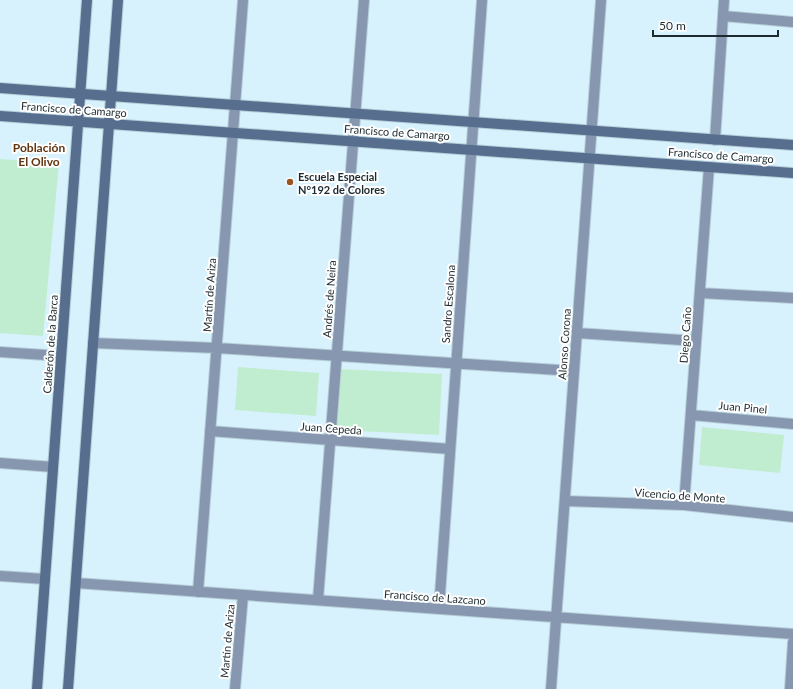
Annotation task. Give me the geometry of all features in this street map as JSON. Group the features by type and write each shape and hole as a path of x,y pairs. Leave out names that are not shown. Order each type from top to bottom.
{"street":[{"name":"Calderón de la Barca","path":"37,689 87,0"},
{"path":"68,689 118,0"},
{"name":"Martín de Ariza","path":"198,592 242,0"},
{"name":"Andrés de Neira","path":"318,600 364,0"},
{"name":"Sandro Escalona","path":"439,609 482,0"},
{"name":"Alonso Corona","path":"551,689 601,0"},
{"path":"715,140 724,0"},
{"path":"723,16 793,22"},
{"name":"Francisco de Camargo","path":"0,88 793,145"},
{"name":"Francisco de Camargo","path":"0,116 793,173"},
{"name":"Diego Caño","path":"684,505 709,167"},
{"path":"700,292 793,298"},
{"path":"577,333 696,341"},
{"path":"93,343 217,348 456,362 574,371"},
{"path":"0,352 61,356"},
{"name":"Juan Pinel","path":"691,415 793,424"},
{"name":"Juan Cepeda","path":"210,431 450,449"},
{"path":"0,463 53,467"},
{"name":"Vicencio de Monte","path":"565,501 684,505 793,517"},
{"path":"0,576 45,579"},
{"name":"Francisco de Lazcano","path":"76,584 793,634"},
{"name":"Martín de Ariza","path":"235,689 243,595"},
{"path":"790,689 793,642"}],"green space":[{"path":"0,159 59,163 43,336 0,333"},
{"path":"238,367 319,373 316,416 235,410"},
{"path":"340,369 442,374 439,435 337,430"},
{"path":"702,427 784,435 780,473 699,465"}],"place":[{"name":"Escuela Especial N°192 de Colores","path":"290,182"}],"district":[{"name":"Población El Olivo","path":"39,154"}]}
